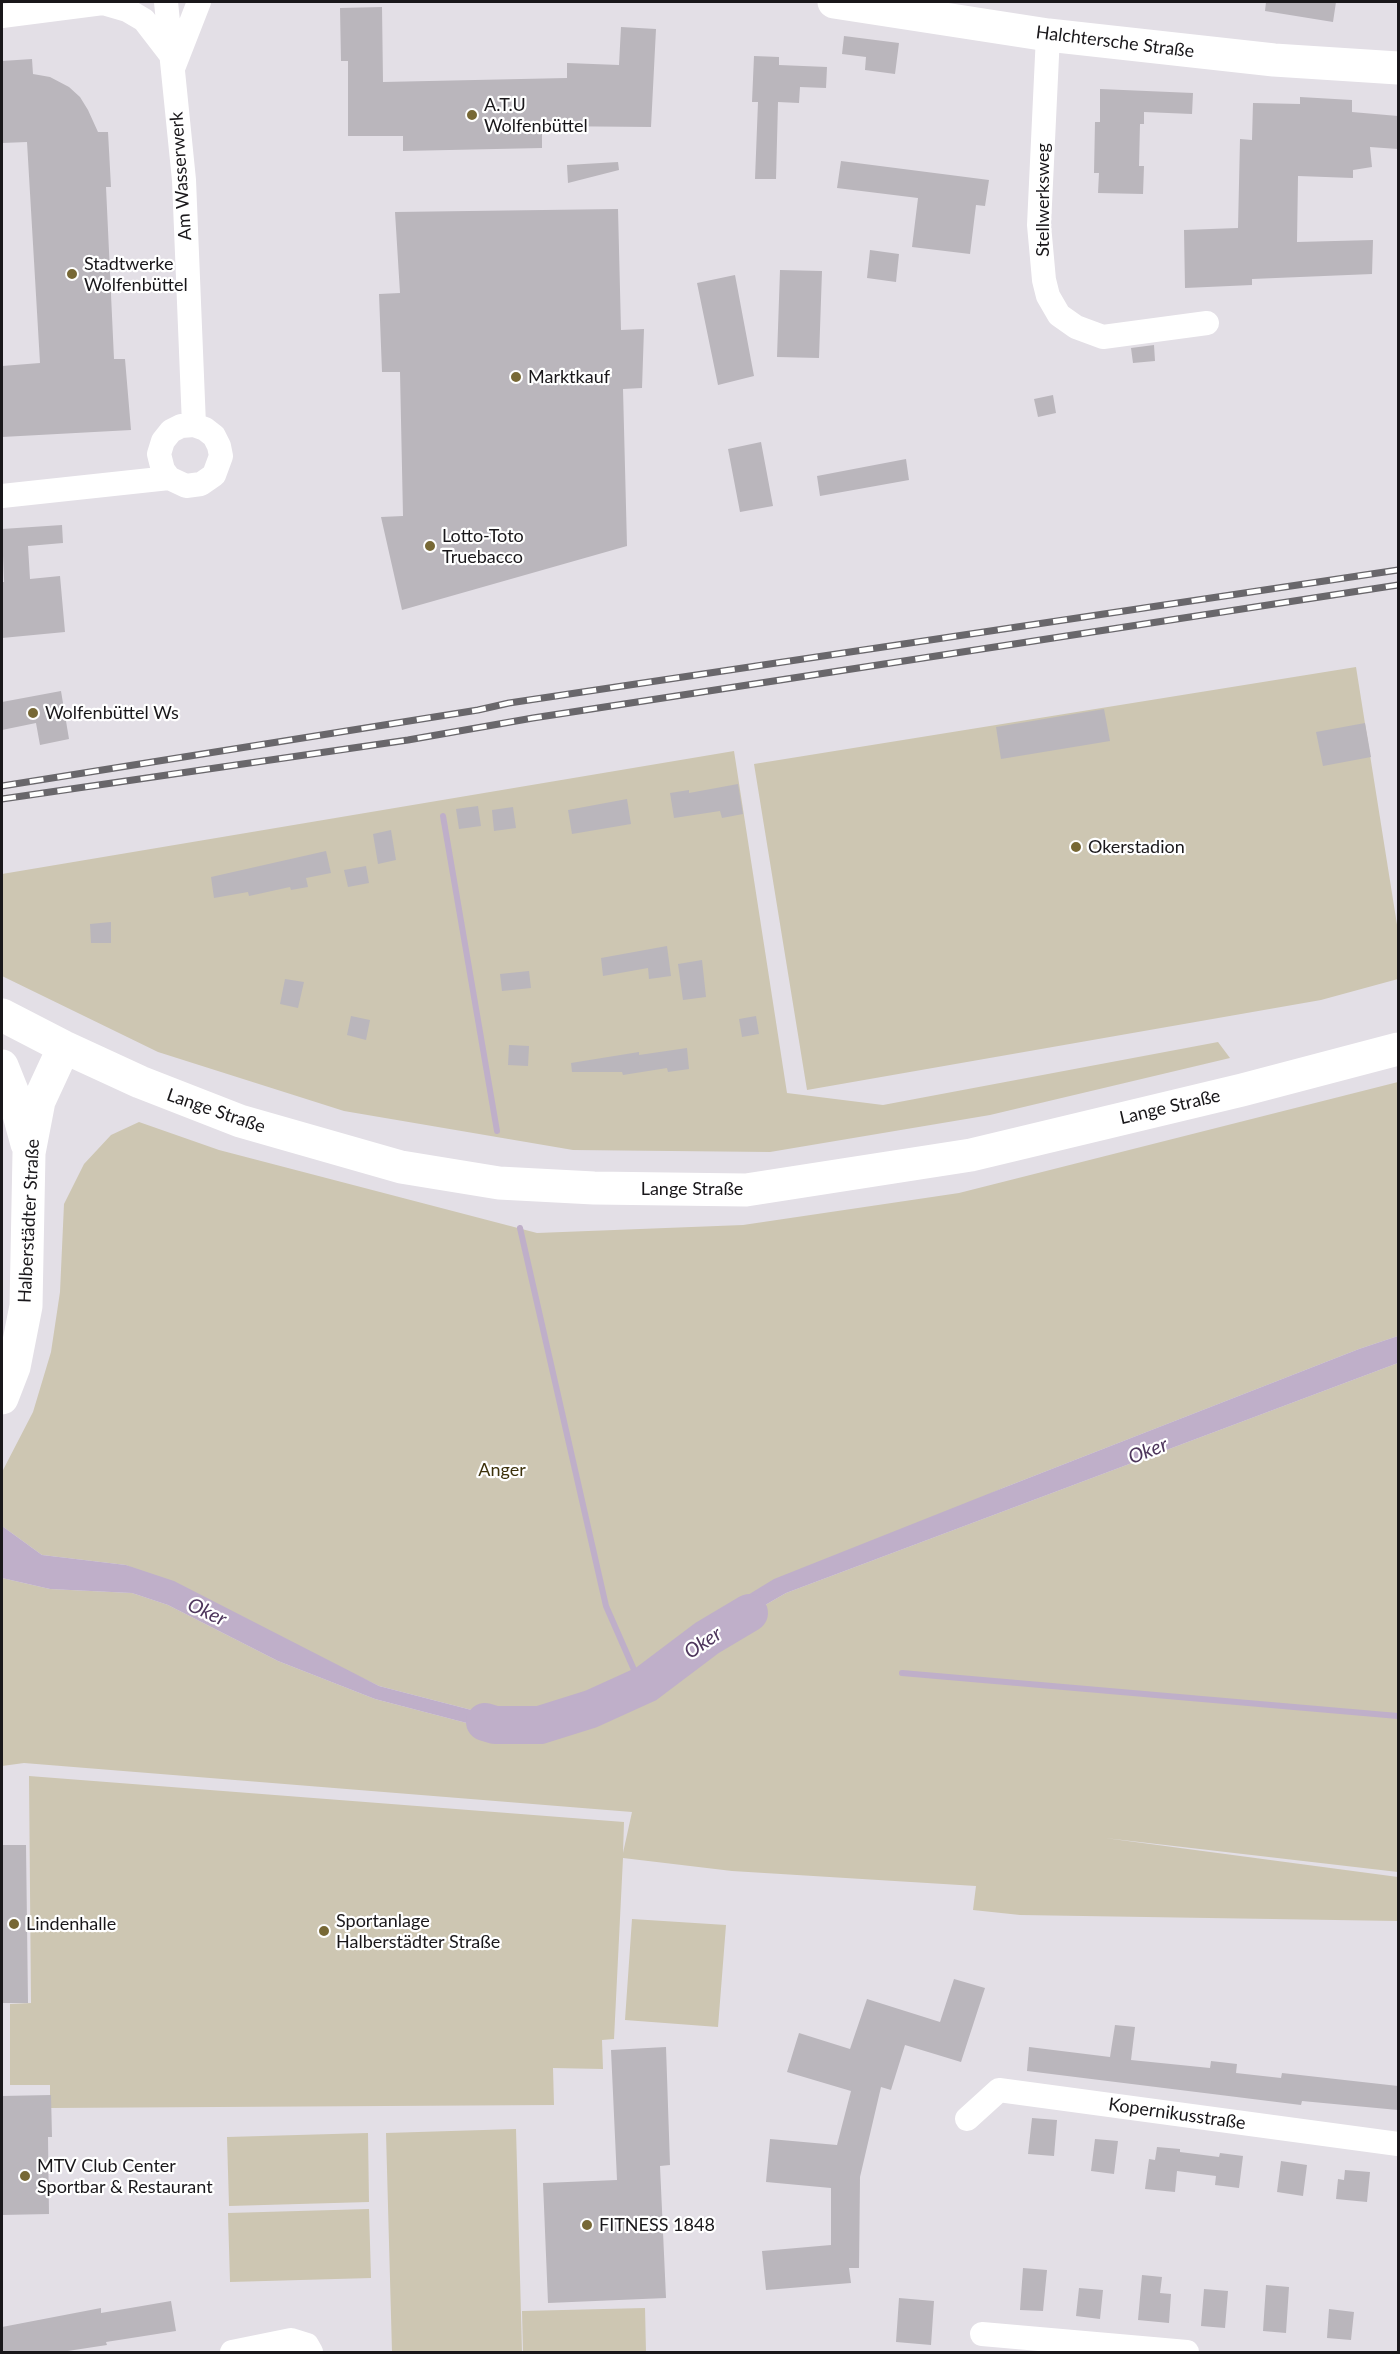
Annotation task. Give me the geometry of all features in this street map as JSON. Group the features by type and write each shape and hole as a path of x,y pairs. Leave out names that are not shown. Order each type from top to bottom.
{"street":[{"name":"Am Wasserwerk","path":"166,2 184,180 194,425"},
{"name":"Am Wasserwerk","path":"172,63 199,2"},
{"name":"Halchtersche Straße","path":"834,2 1048,35 1274,60 1398,68"},
{"path":"2,16 103,3 127,10 144,20 172,63"},
{"name":"Stellwerksweg","path":"1048,35 1039,225 1044,280 1048,296 1059,315 1076,327 1103,337 1207,323"},
{"path":"194,425 209,432 219,446 221,456 214,475 201,484 186,486 170,478 163,470 159,454 163,441 171,431 181,426 194,425"},
{"path":"2,496 170,478"},
{"name":"Lange Straße","path":"2,1015 64,1047 156,1089 240,1121 402,1167 499,1183 594,1188 746,1190 971,1155 1242,1090 1398,1049"},
{"name":"Halberstädter Straße","path":"2,1398 14,1367 26,1306 29,1153 39,1101 64,1047"},
{"path":"2,1066 14,1096 29,1153"},
{"name":"Kopernikusstraße","path":"967,2119 999,2090 1398,2144"},
{"path":"982,2334 1187,2352"},
{"path":"232,2352 291,2340 309,2349"}],"green space":[{"name":"Okerstadion","path":"1356,667 1398,931 1398,979 1321,1000 807,1090 754,764"},
{"path":"734,751 787,1093 883,1105 1218,1042 1230,1058 990,1115 770,1152 573,1150 344,1111 158,1052 2,976 2,874"},
{"name":"Anger","path":"1398,1082 1398,1336 1359,1349 1003,1488 697,1626 635,1672 583,1698 532,1714 487,1714 379,1686 126,1565 42,1555 2,1526 2,1472 33,1412 51,1352 60,1292 64,1204 84,1164 111,1135 139,1122 219,1150 537,1233 743,1225 959,1193"},
{"path":"1398,1363 1398,1872 1105,1838 1398,1877 1398,1921 1020,1915 973,1910 976,1886 732,1871 623,1858 614,2039 602,2040 603,2069 553,2068 554,2105 50,2108 50,2085 10,2085 10,2004 31,2003 29,1776 624,1822 623,1853 632,1812 24,1763 2,1766 2,1578 50,1589 132,1593 168,1605 278,1661 375,1699 482,1727 527,1727 636,1689 701,1642 786,1593"},
{"path":"632,1919 726,1925 718,2027 625,2020"},
{"path":"516,2129 522,2352 392,2352 386,2133"},
{"path":"368,2133 369,2202 229,2206 227,2137"},
{"path":"369,2209 371,2278 230,2282 228,2213"},
{"path":"645,2308 646,2352 523,2352 522,2311"}],"water":[{"path":"1398,1336 1398,1363 786,1593 701,1642 636,1689 527,1727 482,1727 375,1699 278,1661 168,1605 132,1593 50,1589 2,1578 2,1526 42,1555 126,1565 174,1581 379,1686 487,1714 532,1714 583,1698 635,1672 697,1626 774,1579 1359,1349"}],"building":[{"path":"1266,2 1336,2 1333,22 1265,11"},
{"path":"382,7 383,82 567,78 567,63 619,65 621,27 656,29 651,127 542,126 542,148 403,151 403,136 348,136 348,61 341,61 340,8"},
{"path":"844,36 899,43 895,74 865,70 866,57 842,54"},
{"path":"754,56 779,57 779,65 827,67 826,88 800,87 799,103 778,102 776,179 755,179 758,102 752,102"},
{"name":"Stadtwerke Wolfenbüttel","path":"32,59 33,74 50,77 69,87 80,97 98,132 108,132 111,187 106,187 114,359 125,359 131,430 2,437 2,366 40,363 27,142 2,143 2,61"},
{"path":"1100,89 1193,93 1192,114 1144,112 1144,124 1140,124 1139,166 1144,166 1143,194 1098,193 1099,173 1094,173 1095,122 1100,122"},
{"path":"1300,97 1352,100 1352,112 1398,116 1398,149 1370,147 1372,167 1353,170 1353,178 1298,176 1297,242 1373,240 1372,274 1252,279 1252,285 1185,288 1184,230 1238,228 1240,139 1252,140 1253,103 1300,104"},
{"path":"841,161 989,180 985,206 976,205 970,254 912,247 918,198 837,188"},
{"path":"618,162 619,170 568,183 567,165"},
{"path":"618,209 621,330 644,329 642,388 623,389 627,546 402,610 381,517 403,516 400,372 382,372 379,294 400,293 395,212"},
{"path":"870,250 899,254 896,282 867,278"},
{"path":"780,270 822,271 819,358 777,357"},
{"path":"735,275 754,376 718,385 697,283"},
{"path":"1154,345 1155,361 1133,363 1131,348"},
{"path":"1053,395 1056,413 1038,417 1034,399"},
{"path":"761,442 773,506 740,512 728,449"},
{"path":"906,459 909,480 820,496 817,476"},
{"path":"62,525 63,543 28,546 30,579 60,576 65,632 2,638 2,582 4,582 2,529"},
{"name":"Wolfenbüttel Ws","path":"61,691 69,739 40,745 36,723 2,730 2,702"},
{"path":"1104,709 1110,741 1001,759 996,727"},
{"path":"1365,723 1371,757 1323,766 1316,732"},
{"path":"738,784 743,814 722,818 720,811 674,818 670,793 689,790 689,793"},
{"path":"627,799 631,824 572,834 568,810"},
{"path":"478,806 481,826 459,829 456,809"},
{"path":"513,807 516,828 494,831 492,810"},
{"path":"391,830 396,860 378,864 373,834"},
{"path":"326,851 331,873 306,878 308,887 291,890 290,887 249,896 248,892 214,898 211,877"},
{"path":"366,866 369,883 348,887 344,870"},
{"path":"111,922 111,943 91,943 90,924"},
{"path":"667,946 671,976 649,979 648,968 603,976 601,958"},
{"path":"702,960 706,997 683,1000 678,964"},
{"path":"529,971 531,988 502,991 500,974"},
{"path":"285,979 304,982 298,1008 280,1004"},
{"path":"351,1016 370,1020 366,1040 347,1035"},
{"path":"756,1016 759,1034 742,1037 739,1019"},
{"path":"509,1045 529,1046 528,1066 508,1065"},
{"path":"687,1048 689,1069 668,1072 667,1068 623,1075 622,1072 572,1072 571,1063 639,1052 639,1055"},
{"name":"Lindenhalle","path":"2,1845 26,1845 28,2003 2,2003"},
{"path":"954,1979 985,1988 961,2062 905,2045 891,2090 881,2087 860,2177 859,2268 849,2268 851,2283 766,2290 762,2251 831,2245 831,2188 766,2182 770,2139 837,2145 851,2091 787,2072 799,2033 850,2049 867,1999 940,2022"},
{"path":"1115,2025 1135,2027 1131,2060 1210,2068 1211,2061 1237,2064 1236,2073 1281,2078 1282,2073 1398,2086 1398,2110 1302,2101 1301,2105 1027,2071 1029,2047 1110,2057"},
{"path":"666,2047 670,2165 660,2166 666,2298 548,2303 543,2183 617,2180 611,2050"},
{"name":"MTV Club Center Sportbar & Restaurant","path":"51,2095 52,2137 48,2137 49,2214 2,2215 2,2096"},
{"path":"1032,2118 1057,2120 1054,2156 1028,2154"},
{"path":"1095,2139 1118,2141 1114,2174 1091,2171"},
{"path":"1157,2147 1219,2157 1220,2153 1243,2156 1239,2188 1215,2185 1216,2176 1177,2171 1175,2192 1145,2189 1149,2159 1155,2160"},
{"path":"1281,2161 1307,2165 1303,2196 1277,2192"},
{"path":"1345,2170 1370,2172 1367,2202 1336,2199 1338,2179 1344,2180"},
{"path":"1023,2268 1047,2270 1043,2311 1020,2310"},
{"path":"1142,2275 1162,2277 1160,2293 1171,2294 1169,2323 1138,2320"},
{"path":"1266,2285 1289,2287 1286,2333 1263,2331"},
{"path":"1079,2288 1103,2290 1100,2319 1076,2316"},
{"path":"1204,2289 1228,2291 1225,2328 1201,2326"},
{"path":"899,2298 934,2301 931,2345 896,2342"},
{"path":"171,2301 176,2331 61,2352 2,2352 2,2327 101,2308 101,2313"},
{"path":"1329,2309 1354,2312 1351,2340 1327,2338"}],"waterway":[{"path":"443,816 497,1131"},
{"path":"520,1228 606,1606 635,1672 646,1684"},
{"name":"Oker","path":"485,1722 495,1725 540,1725 591,1709 646,1684 707,1638 749,1613"},
{"path":"902,1673 1398,1716"}],"railway":[{"path":"2,786 478,710 509,703 1398,570"},
{"path":"2,799 408,740 533,718 1398,585"}],"place":[{"name":"A.T.U Wolfenbüttel","path":"472,115"},
{"name":"Stadtwerke Wolfenbüttel","path":"72,274"},
{"name":"Marktkauf","path":"516,377"},
{"name":"Lotto-Toto Truebacco","path":"430,546"},
{"name":"Wolfenbüttel Ws","path":"33,713"},
{"name":"Okerstadion","path":"1076,847"},
{"name":"Lindenhalle","path":"14,1924"},
{"name":"Sportanlage Halberstädter Straße","path":"324,1931"},
{"name":"MTV Club Center Sportbar & Restaurant","path":"25,2176"},
{"name":"FITNESS 1848","path":"587,2225"}]}
